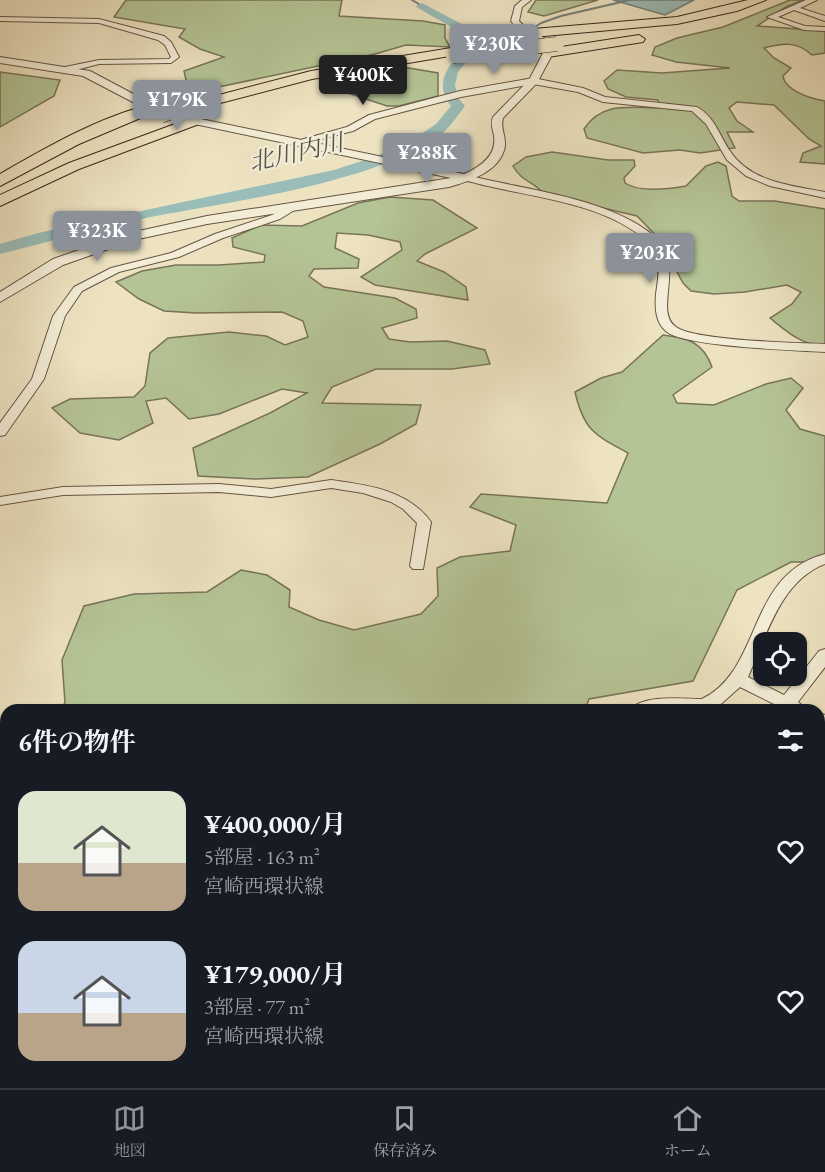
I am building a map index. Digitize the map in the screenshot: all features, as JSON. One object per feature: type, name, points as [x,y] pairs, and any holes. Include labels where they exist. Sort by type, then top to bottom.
[{"type":"main road","points":[[532,33],[700,17],[760,0]]},
{"type":"main road","points":[[553,46],[683,25],[724,15],[767,0]]},
{"type":"main road","points":[[0,182],[21,168],[93,132],[173,115],[316,78],[452,54],[653,37],[691,30],[779,0]]},
{"type":"main road","points":[[553,46],[705,24]]},
{"type":"main road","points":[[0,189],[65,155],[173,115]]},
{"type":"main road","points":[[0,199],[74,166],[173,115]]},
{"type":"main road","points":[[0,199],[82,153],[173,115]]},
{"type":"street","points":[[0,298],[58,262],[83,252],[188,223],[420,188],[478,174],[500,148],[502,139],[496,124],[498,117],[533,81],[553,46],[544,44],[515,21],[519,6],[527,0]]},
{"type":"street","points":[[825,3],[815,0],[771,17],[804,28],[825,28]]},
{"type":"street","points":[[794,8],[825,19]]},
{"type":"street","points":[[0,19],[99,21],[161,38],[168,44],[175,57],[171,61],[99,62],[68,69]]},
{"type":"street","points":[[0,60],[68,69],[98,77],[173,115],[467,178],[598,210],[649,237],[658,247],[666,273],[660,307],[661,315],[670,328],[712,339],[825,348]]},
{"type":"street","points":[[298,142],[350,129],[372,117],[436,100],[533,81],[580,90],[603,99],[694,109],[705,115],[724,149],[745,171],[777,186],[825,195]]},
{"type":"street","points":[[0,432],[38,379],[58,316],[78,290],[90,281],[115,270],[175,255],[219,236],[276,217],[292,207]]},
{"type":"street","points":[[0,501],[63,491],[86,490],[219,488],[271,493],[331,484],[365,489],[396,499],[408,506],[424,522],[418,566]]},
{"type":"street","points":[[689,704],[711,703],[738,679],[774,603],[789,580],[808,565],[825,559]]},
{"type":"street","points":[[793,704],[825,656]]},
{"type":"street","points":[[738,679],[783,704]]},
{"type":"green space","points":[[126,0],[342,0],[339,16],[423,21],[445,25],[445,38],[450,47],[406,45],[375,54],[195,92],[186,80],[184,71],[224,57],[200,49],[179,37],[185,29],[114,17]]},
{"type":"green space","points":[[536,0],[598,0],[544,16],[528,12]]},
{"type":"green space","points":[[790,0],[803,0],[786,7],[757,26],[825,31],[825,53],[812,55],[801,47],[790,44],[764,48],[774,58],[791,68],[783,76],[789,86],[807,96],[825,101],[825,164],[800,162],[803,153],[821,146],[809,139],[774,105],[737,102],[729,108],[737,121],[753,132],[727,132],[735,148],[700,153],[680,150],[643,153],[587,138],[584,129],[591,120],[608,110],[628,107],[660,108],[658,100],[626,97],[608,89],[604,81],[617,70],[662,73],[730,68],[676,62],[652,55],[655,47],[677,38],[723,27]]},
{"type":"green space","points":[[403,67],[438,73],[438,96],[399,106],[387,106],[336,89],[331,80]]},
{"type":"green space","points":[[0,72],[60,80],[54,96],[0,127]]},
{"type":"green space","points":[[552,152],[608,160],[634,160],[635,166],[624,178],[625,183],[646,189],[686,186],[706,166],[718,162],[726,166],[732,196],[739,201],[775,201],[825,209],[825,345],[802,340],[770,318],[792,304],[801,292],[787,285],[745,292],[714,294],[691,291],[683,283],[675,268],[670,250],[637,216],[544,194],[520,175],[513,166],[526,157]]},
{"type":"green space","points":[[390,197],[433,200],[477,228],[425,254],[417,261],[444,272],[466,287],[468,300],[375,285],[361,277],[402,250],[400,242],[368,235],[337,233],[335,248],[359,259],[358,268],[314,269],[309,276],[324,287],[395,298],[416,309],[417,318],[382,328],[389,339],[410,342],[447,341],[485,350],[490,364],[452,369],[376,369],[332,387],[322,403],[421,405],[416,424],[380,444],[308,477],[255,479],[198,476],[193,448],[270,413],[307,393],[282,389],[219,414],[189,419],[166,398],[146,401],[153,423],[119,440],[80,433],[52,408],[70,399],[134,397],[145,386],[150,353],[168,338],[229,332],[266,336],[285,345],[308,337],[303,321],[282,312],[164,311],[139,299],[116,282],[142,271],[176,265],[264,262],[265,255],[233,247],[232,238],[261,225],[302,226],[358,203]]},
{"type":"green space","points":[[663,335],[687,340],[704,352],[712,367],[673,395],[677,403],[714,405],[766,384],[791,378],[803,388],[786,410],[800,429],[825,436],[825,562],[791,562],[737,590],[693,681],[589,699],[587,704],[64,704],[62,660],[84,606],[134,594],[207,592],[241,570],[267,575],[290,590],[289,607],[319,620],[354,630],[421,614],[438,596],[437,568],[460,557],[510,551],[516,525],[470,507],[481,494],[607,503],[628,453],[599,436],[587,424],[575,392],[601,378],[622,372]]},
{"type":"water","points":[[613,0],[694,0],[665,15]]},
{"type":"waterway","points":[[412,0],[422,6]]},
{"type":"waterway","points":[[495,46],[505,36],[524,34],[541,23],[561,16],[630,0]]},
{"type":"waterway","name":"北川内川","points":[[0,249],[82,227],[339,173],[379,160],[414,145],[441,127],[458,106],[449,92],[449,78],[467,54],[468,36],[465,30],[422,6]]}]
